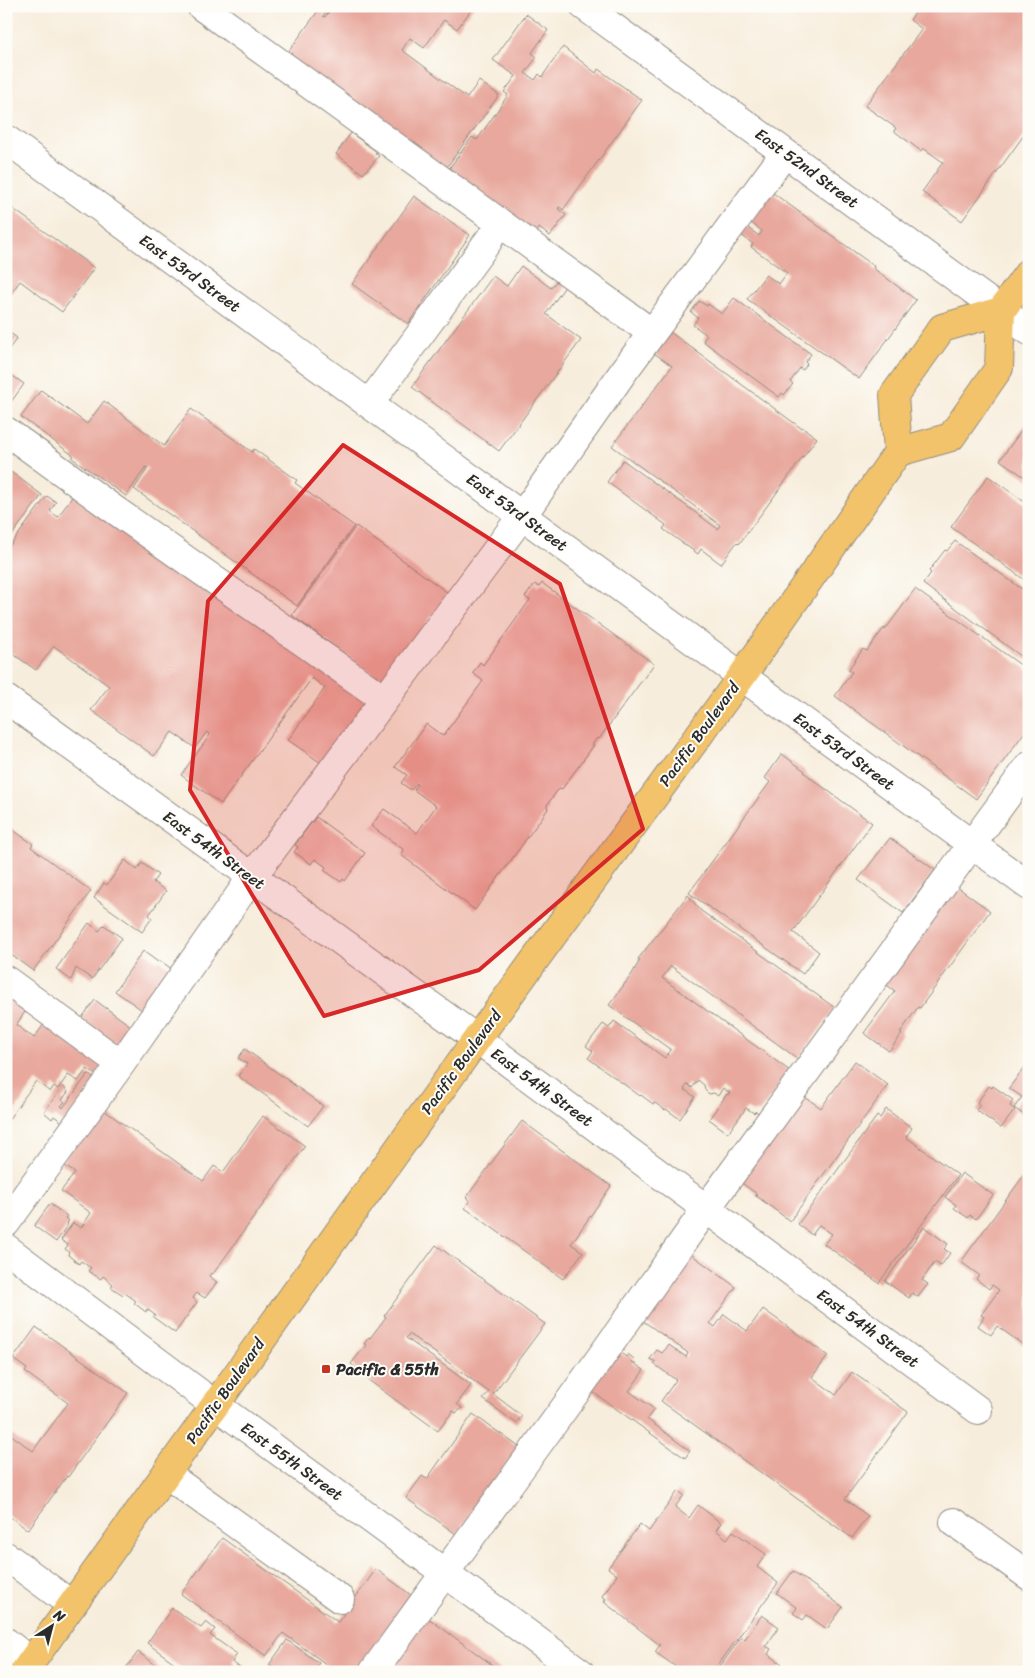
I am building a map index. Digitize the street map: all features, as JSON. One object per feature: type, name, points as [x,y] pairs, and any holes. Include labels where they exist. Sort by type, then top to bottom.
[{"type":"main road","points":[[1001,311],[942,328],[936,335],[894,395],[898,452],[951,437],[999,368],[1001,311],[1029,272]]},
{"type":"main road","name":"Pacific Boulevard","points":[[27,1667],[477,1039],[742,676],[898,452]]},
{"type":"street","points":[[201,6],[652,333]]},
{"type":"street","name":"East 52nd Street","points":[[584,6],[1029,331]]},
{"type":"street","name":"East 53rd Street","points":[[6,139],[1029,886]]},
{"type":"street","points":[[6,1224],[252,877],[522,516],[652,333],[786,152]]},
{"type":"street","points":[[369,404],[489,240]]},
{"type":"street","points":[[6,432],[384,699]]},
{"type":"street","name":"East 54th Street","points":[[6,699],[477,1039],[978,1410]]},
{"type":"street","points":[[373,1672],[706,1209],[1029,766]]},
{"type":"street","points":[[6,980],[121,1064]]},
{"type":"street","name":"East 55th Street","points":[[6,1248],[214,1404],[580,1672]]},
{"type":"street","points":[[166,1474],[340,1599]]},
{"type":"street","points":[[954,1522],[1029,1576]]},
{"type":"street","points":[[6,1556],[72,1605]]},
{"type":"street","points":[[6,1642],[27,1667]]},
{"type":"highlighted area","points":[[343,445],[560,584],[643,829],[479,970],[324,1016],[190,790],[208,601]]},
{"type":"building","points":[[312,6],[330,6],[323,16],[325,17],[333,6],[474,6],[457,29],[444,20],[424,48],[410,38],[402,50],[467,98],[479,81],[499,95],[444,171],[286,55],[318,11]]},
{"type":"building","points":[[920,6],[1029,6],[1029,128],[962,221],[922,192],[943,162],[923,148],[921,151],[894,131],[896,128],[865,106],[922,29],[910,20]]},
{"type":"building","points":[[526,14],[548,30],[532,53],[537,57],[525,73],[535,80],[539,74],[542,77],[563,47],[596,73],[598,69],[642,100],[563,210],[559,207],[558,209],[566,215],[550,236],[539,228],[535,233],[448,170],[472,137],[477,140],[508,95],[504,92],[516,76],[493,60]]},
{"type":"building","points":[[351,133],[377,152],[375,153],[379,156],[363,174],[336,154]]},
{"type":"building","points":[[766,188],[874,266],[873,268],[916,300],[859,379],[747,299],[766,275],[779,284],[787,273],[751,247],[753,244],[740,234],[746,226],[759,236],[762,231],[745,218]]},
{"type":"building","points":[[414,196],[470,235],[408,324],[352,284]]},
{"type":"building","points":[[6,201],[9,203],[8,205],[94,268],[62,312],[20,281],[6,300]]},
{"type":"building","points":[[521,266],[551,288],[558,279],[566,285],[546,314],[581,340],[499,451],[412,387],[493,276],[507,286]]},
{"type":"building","points":[[734,298],[811,354],[805,362],[807,364],[803,370],[800,368],[790,382],[793,384],[784,395],[782,393],[779,397],[703,341],[707,335],[693,325],[698,318],[691,312],[699,301],[707,306],[708,304],[722,314]]},
{"type":"building","points":[[666,329],[817,438],[739,544],[737,542],[721,564],[701,549],[698,554],[663,529],[666,525],[607,482],[623,460],[718,529],[720,525],[612,446],[672,366],[650,350]]},
{"type":"building","points":[[6,330],[17,338],[6,353]]},
{"type":"building","points":[[6,371],[24,384],[8,406],[6,404]]},
{"type":"building","points":[[41,390],[87,424],[104,401],[164,446],[191,409],[252,452],[254,449],[297,480],[295,483],[354,526],[297,606],[134,489],[148,468],[146,467],[126,496],[72,458],[74,456],[21,417]]},
{"type":"building","points":[[1029,420],[1029,480],[1000,460]]},
{"type":"building","points":[[11,472],[42,495],[12,535],[6,531],[6,478]]},
{"type":"building","points":[[988,476],[1029,505],[1029,583],[951,527]]},
{"type":"building","points":[[79,487],[371,700],[324,765],[288,740],[325,688],[312,678],[221,804],[181,775],[210,735],[207,732],[195,748],[172,732],[154,756],[91,710],[109,686],[54,646],[36,670],[6,649],[6,551],[47,496],[56,502],[50,511],[58,517]]},
{"type":"building","points":[[356,526],[448,593],[383,682],[292,615]]},
{"type":"building","points":[[955,541],[1029,594],[1029,662],[923,584],[931,573],[929,571],[945,550],[947,551]]},
{"type":"building","points":[[542,583],[654,664],[599,739],[597,738],[562,789],[557,791],[547,805],[548,809],[475,910],[401,855],[404,850],[371,826],[384,809],[417,833],[436,806],[414,790],[417,783],[411,790],[401,783],[407,775],[395,767],[426,724],[443,736],[483,681],[473,673],[480,662],[483,665],[530,600],[525,597],[535,584],[539,587]]},
{"type":"building","points":[[915,589],[1029,671],[1029,726],[976,799],[835,696],[852,672],[848,670],[863,649],[867,651]]},
{"type":"building","points":[[782,754],[805,771],[812,779],[872,823],[793,932],[819,952],[803,974],[689,893],[770,782],[765,778]]},
{"type":"building","points":[[316,817],[365,853],[345,881],[343,879],[341,882],[324,870],[326,867],[315,859],[311,864],[294,852],[298,847],[295,845]]},
{"type":"building","points":[[6,825],[33,844],[31,847],[91,891],[33,971],[6,951]]},
{"type":"building","points":[[890,838],[935,870],[903,913],[858,880]]},
{"type":"building","points":[[125,860],[137,870],[142,863],[158,875],[153,882],[166,891],[149,915],[152,918],[142,932],[94,898],[104,883],[107,885]]},
{"type":"building","points":[[952,883],[990,911],[920,1008],[918,1007],[889,1051],[864,1033],[895,991],[881,981]]},
{"type":"building","points":[[688,895],[700,910],[835,1008],[798,1059],[671,966],[662,978],[790,1071],[758,1113],[756,1111],[754,1113],[746,1108],[728,1133],[709,1119],[727,1094],[730,1093],[723,1088],[718,1096],[714,1093],[709,1094],[705,1090],[704,1085],[698,1080],[692,1088],[688,1084],[684,1089],[695,1097],[680,1119],[666,1109],[640,1096],[588,1058],[593,1051],[586,1046],[603,1024],[609,1028],[614,1021],[665,1058],[671,1050],[609,1005],[632,974],[640,960],[638,959]]},
{"type":"building","points":[[89,923],[99,931],[104,925],[122,938],[92,979],[76,968],[71,980],[56,969]]},
{"type":"building","points":[[143,951],[172,969],[142,1010],[115,991]]},
{"type":"building","points":[[6,990],[29,1006],[16,1025],[34,1038],[47,1020],[104,1064],[96,1075],[87,1069],[78,1081],[68,1075],[58,1089],[54,1086],[50,1092],[36,1081],[6,1123]]},
{"type":"building","points":[[95,1000],[132,1027],[118,1046],[81,1019]]},
{"type":"building","points":[[245,1049],[323,1106],[308,1126],[238,1076],[247,1064],[238,1058]]},
{"type":"building","points":[[855,1061],[888,1085],[790,1221],[739,1181],[802,1095],[821,1108]]},
{"type":"building","points":[[1027,1064],[1029,1065],[1029,1115],[1027,1117],[1014,1108],[1022,1097],[1009,1088]]},
{"type":"building","points":[[88,1074],[96,1080],[65,1124],[54,1116],[52,1119],[44,1112],[63,1086],[68,1092],[62,1100],[65,1102],[61,1106],[63,1108]]},
{"type":"building","points":[[989,1086],[992,1088],[993,1086],[1013,1100],[1010,1106],[1015,1110],[1001,1128],[976,1110],[980,1105],[977,1103]]},
{"type":"building","points":[[101,1108],[203,1181],[214,1166],[223,1172],[263,1116],[305,1146],[213,1274],[211,1273],[209,1276],[217,1282],[205,1298],[197,1293],[193,1298],[197,1302],[175,1333],[153,1317],[155,1315],[147,1309],[146,1312],[134,1303],[136,1301],[125,1293],[123,1295],[111,1287],[113,1284],[103,1276],[101,1279],[88,1271],[91,1268],[81,1261],[79,1264],[68,1255],[69,1252],[65,1249],[68,1245],[61,1240],[73,1223],[81,1228],[91,1213],[61,1191],[75,1173],[61,1163]]},
{"type":"building","points":[[886,1109],[912,1128],[906,1137],[958,1175],[879,1283],[824,1244],[832,1234],[819,1225],[812,1235],[798,1224],[877,1116],[880,1118]]},
{"type":"building","points":[[522,1121],[611,1186],[571,1244],[583,1252],[563,1279],[465,1208],[470,1200],[466,1198]]},
{"type":"building","points":[[962,1173],[993,1195],[976,1219],[970,1215],[968,1218],[954,1208],[956,1205],[945,1197]]},
{"type":"building","points":[[1024,1175],[1029,1178],[1029,1349],[997,1326],[991,1335],[978,1326],[984,1317],[981,1315],[999,1290],[992,1285],[989,1289],[976,1279],[979,1275],[961,1262]]},
{"type":"building","points":[[50,1204],[67,1216],[65,1218],[69,1221],[56,1242],[34,1226]]},
{"type":"building","points":[[924,1227],[948,1244],[944,1249],[950,1253],[941,1266],[935,1262],[922,1280],[928,1284],[918,1297],[912,1293],[909,1298],[885,1281]]},
{"type":"building","points":[[436,1245],[545,1324],[493,1394],[522,1416],[516,1423],[483,1399],[489,1392],[409,1334],[406,1338],[471,1385],[457,1404],[462,1408],[456,1413],[453,1411],[438,1431],[356,1371],[357,1369],[351,1364]]},
{"type":"building","points":[[688,1252],[736,1287],[710,1323],[715,1327],[724,1314],[747,1331],[763,1309],[828,1356],[812,1377],[836,1395],[852,1372],[908,1412],[845,1499],[868,1516],[852,1538],[661,1401],[676,1380],[650,1359],[657,1350],[662,1353],[669,1345],[686,1357],[688,1353],[639,1318]]},
{"type":"building","points":[[36,1327],[128,1393],[28,1530],[6,1514],[6,1431],[33,1451],[68,1403],[25,1372],[27,1369],[13,1359]]},
{"type":"building","points":[[615,1349],[626,1357],[628,1354],[634,1359],[632,1362],[644,1370],[629,1391],[654,1409],[647,1419],[690,1451],[685,1458],[587,1388]]},
{"type":"building","points":[[473,1414],[519,1447],[456,1534],[406,1498],[422,1476],[427,1479]]},
{"type":"building","points":[[678,1491],[684,1495],[675,1507],[689,1518],[698,1505],[721,1523],[716,1530],[727,1539],[733,1531],[766,1554],[757,1567],[778,1583],[713,1672],[683,1672],[655,1652],[660,1645],[604,1602],[606,1599],[602,1596],[617,1575],[608,1568],[640,1524],[649,1531]]},
{"type":"building","points":[[222,1538],[338,1622],[376,1569],[411,1595],[356,1672],[337,1672],[283,1633],[266,1656],[181,1594]]},
{"type":"building","points":[[793,1571],[843,1607],[827,1629],[807,1615],[803,1620],[793,1613],[797,1608],[777,1593]]},
{"type":"building","points":[[172,1608],[201,1628],[206,1622],[215,1629],[210,1635],[237,1654],[232,1662],[246,1672],[187,1672],[147,1643]]},
{"type":"building","points":[[424,1615],[502,1672],[382,1672]]},
{"type":"building","points":[[762,1615],[779,1627],[766,1646],[771,1649],[768,1654],[782,1664],[776,1672],[716,1672],[741,1637],[745,1639]]},
{"type":"building","points":[[287,1640],[319,1663],[313,1672],[303,1672],[300,1670],[298,1672],[279,1672],[269,1665]]},
{"type":"building","points":[[138,1652],[156,1665],[167,1672],[123,1672]]},
{"type":"place","name":"Pacific & 55th","points":[[326,1369]]}]
